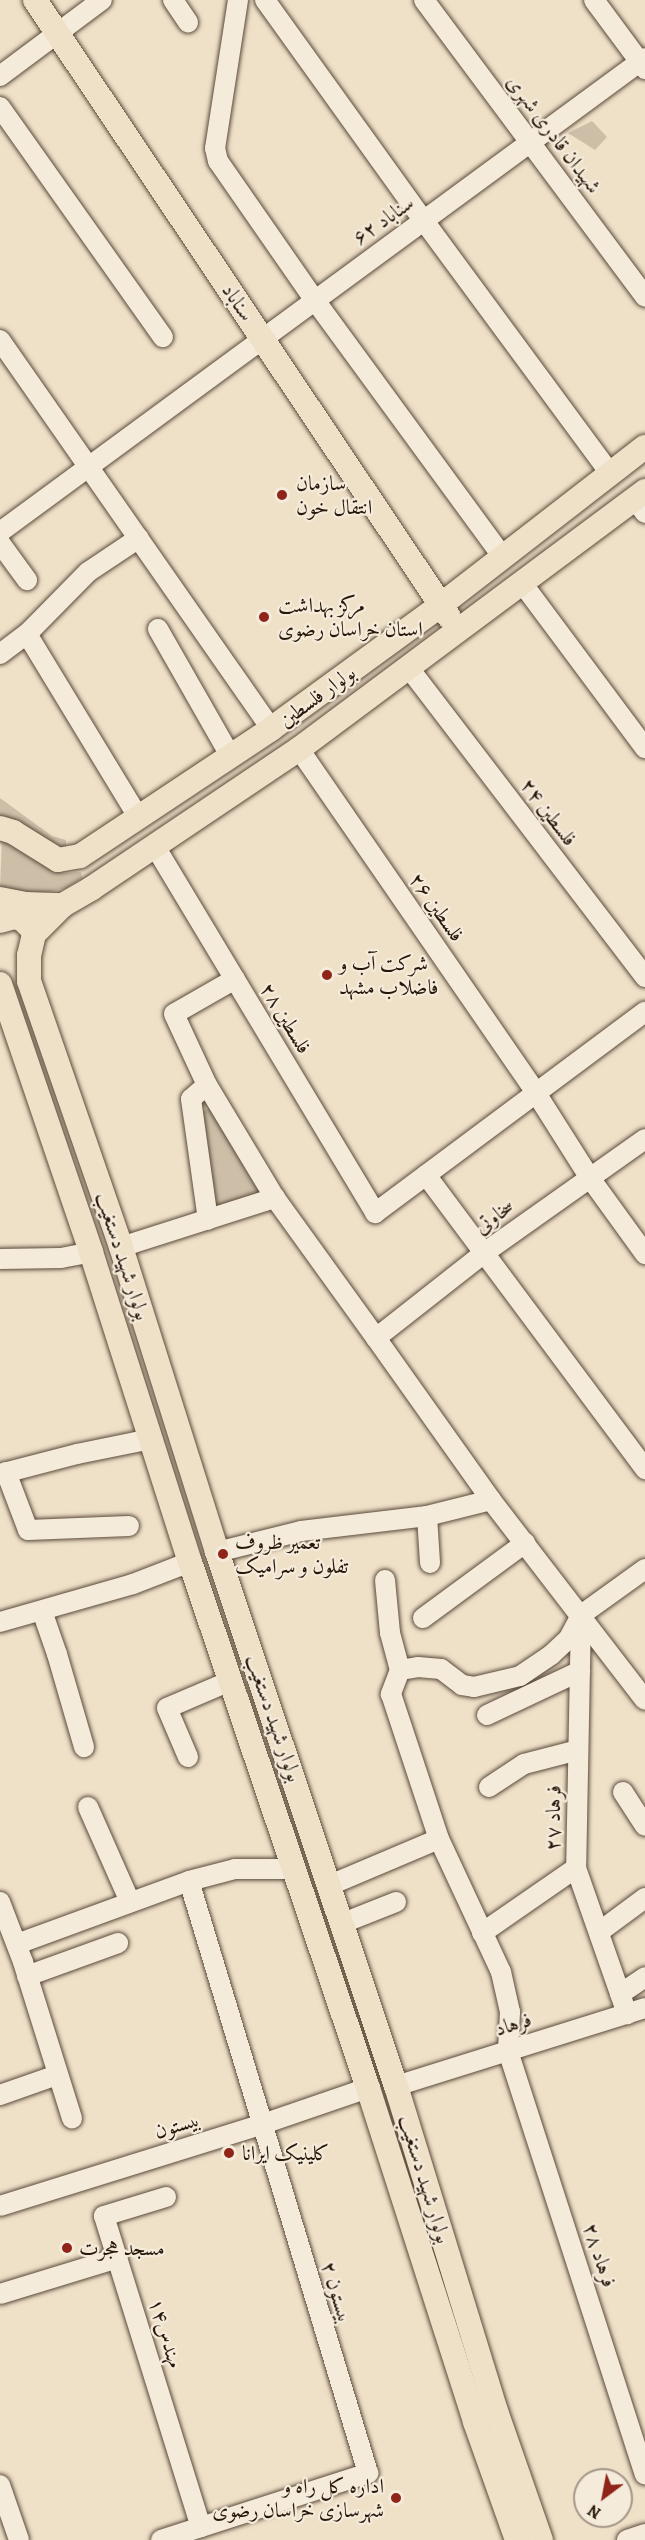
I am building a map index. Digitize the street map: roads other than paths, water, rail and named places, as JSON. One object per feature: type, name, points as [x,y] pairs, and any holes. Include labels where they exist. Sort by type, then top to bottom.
[{"type":"main road","name":"سناباد","points":[[34,0],[459,631]]},
{"type":"main road","name":"بولوار فلسطین","points":[[0,828],[13,832],[58,860],[80,856],[271,729],[441,604],[645,447]]},
{"type":"main road","name":"بولوار فلسطین","points":[[63,905],[156,848],[299,749],[522,583],[642,501]]},
{"type":"main road","points":[[0,899],[25,904],[63,905]]},
{"type":"main road","points":[[0,921],[14,916],[22,919],[34,934],[63,905]]},
{"type":"main road","name":"بولوار شهید دستغیب","points":[[34,934],[29,955],[29,981],[121,1247],[218,1552],[396,2086],[496,2412],[541,2540]]},
{"type":"main road","name":"بولوار شهید دستغیب","points":[[0,962],[7,985],[3,993],[91,1252],[190,1562],[368,2088],[475,2422],[517,2540]]},
{"type":"street","points":[[0,76],[102,0]]},
{"type":"street","points":[[173,0],[188,22]]},
{"type":"street","points":[[238,0],[215,148],[218,161],[314,299],[503,557]]},
{"type":"street","points":[[265,0],[610,473]]},
{"type":"street","points":[[277,0],[306,41],[311,65]]},
{"type":"street","name":"شهیدان قادری شهری","points":[[424,0],[645,297]]},
{"type":"street","points":[[594,0],[643,63]]},
{"type":"street","name":"سناباد ۶۲","points":[[0,532],[314,299],[643,63]]},
{"type":"street","points":[[0,107],[163,337]]},
{"type":"street","points":[[0,340],[271,729]]},
{"type":"street","points":[[0,654],[27,634],[88,572],[139,538]]},
{"type":"street","points":[[0,543],[27,580]]},
{"type":"street","points":[[522,583],[645,748]]},
{"type":"street","points":[[158,629],[231,757]]},
{"type":"street","points":[[27,634],[139,818]]},
{"type":"street","name":"فلسطین ۲۴","points":[[415,676],[645,977]]},
{"type":"street","name":"فلسطین ۲۶","points":[[299,749],[536,1093],[590,1178],[645,1254]]},
{"type":"street","name":"فلسطین ۲۸","points":[[156,848],[375,1213],[426,1175]]},
{"type":"street","points":[[235,979],[174,1014],[207,1085],[276,1197],[491,1500],[645,1700]]},
{"type":"street","points":[[645,1012],[426,1175],[645,1469]]},
{"type":"street","points":[[207,1085],[191,1099],[208,1220]]},
{"type":"street","name":"سخاوتی","points":[[376,1338],[484,1253],[645,1139]]},
{"type":"street","points":[[121,1247],[276,1197]]},
{"type":"street","points":[[0,1259],[61,1258],[91,1252]]},
{"type":"street","points":[[129,1526],[28,1530],[3,1473],[77,1454],[151,1439]]},
{"type":"street","points":[[218,1552],[301,1531],[427,1516],[491,1500]]},
{"type":"street","points":[[427,1516],[430,1563]]},
{"type":"street","points":[[423,1618],[525,1543]]},
{"type":"street","points":[[0,1622],[133,1584],[190,1562]]},
{"type":"street","points":[[400,1670],[418,1666],[441,1669],[462,1685],[474,1687],[520,1676],[551,1655],[569,1638],[581,1615],[645,1569]]},
{"type":"street","points":[[385,1580],[390,1633],[400,1670],[392,1694],[439,1839],[501,1972],[510,2012],[508,2051]]},
{"type":"street","points":[[42,1611],[84,1747]]},
{"type":"street","name":"فرهاد ۲۷","points":[[581,1615],[576,1868],[620,1994],[636,2011]]},
{"type":"street","points":[[487,1715],[580,1671]]},
{"type":"street","points":[[188,1757],[167,1708],[230,1681]]},
{"type":"street","points":[[489,1786],[524,1764],[578,1750]]},
{"type":"street","points":[[623,1792],[645,1826]]},
{"type":"street","points":[[88,1807],[130,1902]]},
{"type":"street","points":[[330,1884],[439,1839]]},
{"type":"street","points":[[482,1933],[576,1868]]},
{"type":"street","points":[[17,1944],[189,1881],[235,1869],[293,1869]]},
{"type":"street","name":"بیستون ۲","points":[[189,1881],[368,2473],[201,2527]]},
{"type":"street","points":[[599,1932],[645,1898]]},
{"type":"street","points":[[0,1902],[17,1944],[72,2118]]},
{"type":"street","points":[[342,1923],[396,1902]]},
{"type":"street","points":[[27,1976],[118,1943]]},
{"type":"street","points":[[620,1994],[645,1977]]},
{"type":"street","name":"فرهاد","points":[[396,2086],[636,2011]]},
{"type":"street","name":"فرهاد ۲۸","points":[[508,2051],[645,2474]]},
{"type":"street","points":[[0,2095],[57,2075]]},
{"type":"street","name":"بیستون","points":[[0,2206],[261,2125],[368,2088]]},
{"type":"street","name":"مهندس۱۴","points":[[166,2197],[104,2216],[201,2527]]},
{"type":"street","points":[[0,2294],[118,2258]]},
{"type":"street","points":[[0,2485],[19,2540]]},
{"type":"street","points":[[161,2540],[201,2527]]},
{"type":"street","points":[[627,2540],[645,2534]]},
{"type":"place","name":"سازمان انتقال خون","points":[[282,495]]},
{"type":"place","name":"مرکز بهداشت استان خراسان رضوی","points":[[264,617]]},
{"type":"place","name":"شرکت آب و فاضلاب مشهد","points":[[327,975]]},
{"type":"place","name":"تعمیر ظروف تفلون و سرامیک","points":[[223,1554]]},
{"type":"place","name":"کلینیک ایرانا","points":[[229,2153]]},
{"type":"place","name":"مسجد هجرت","points":[[67,2248]]},
{"type":"place","name":"اداره کل راه و شهرسازی خراسان رضوی","points":[[396,2498]]}]
